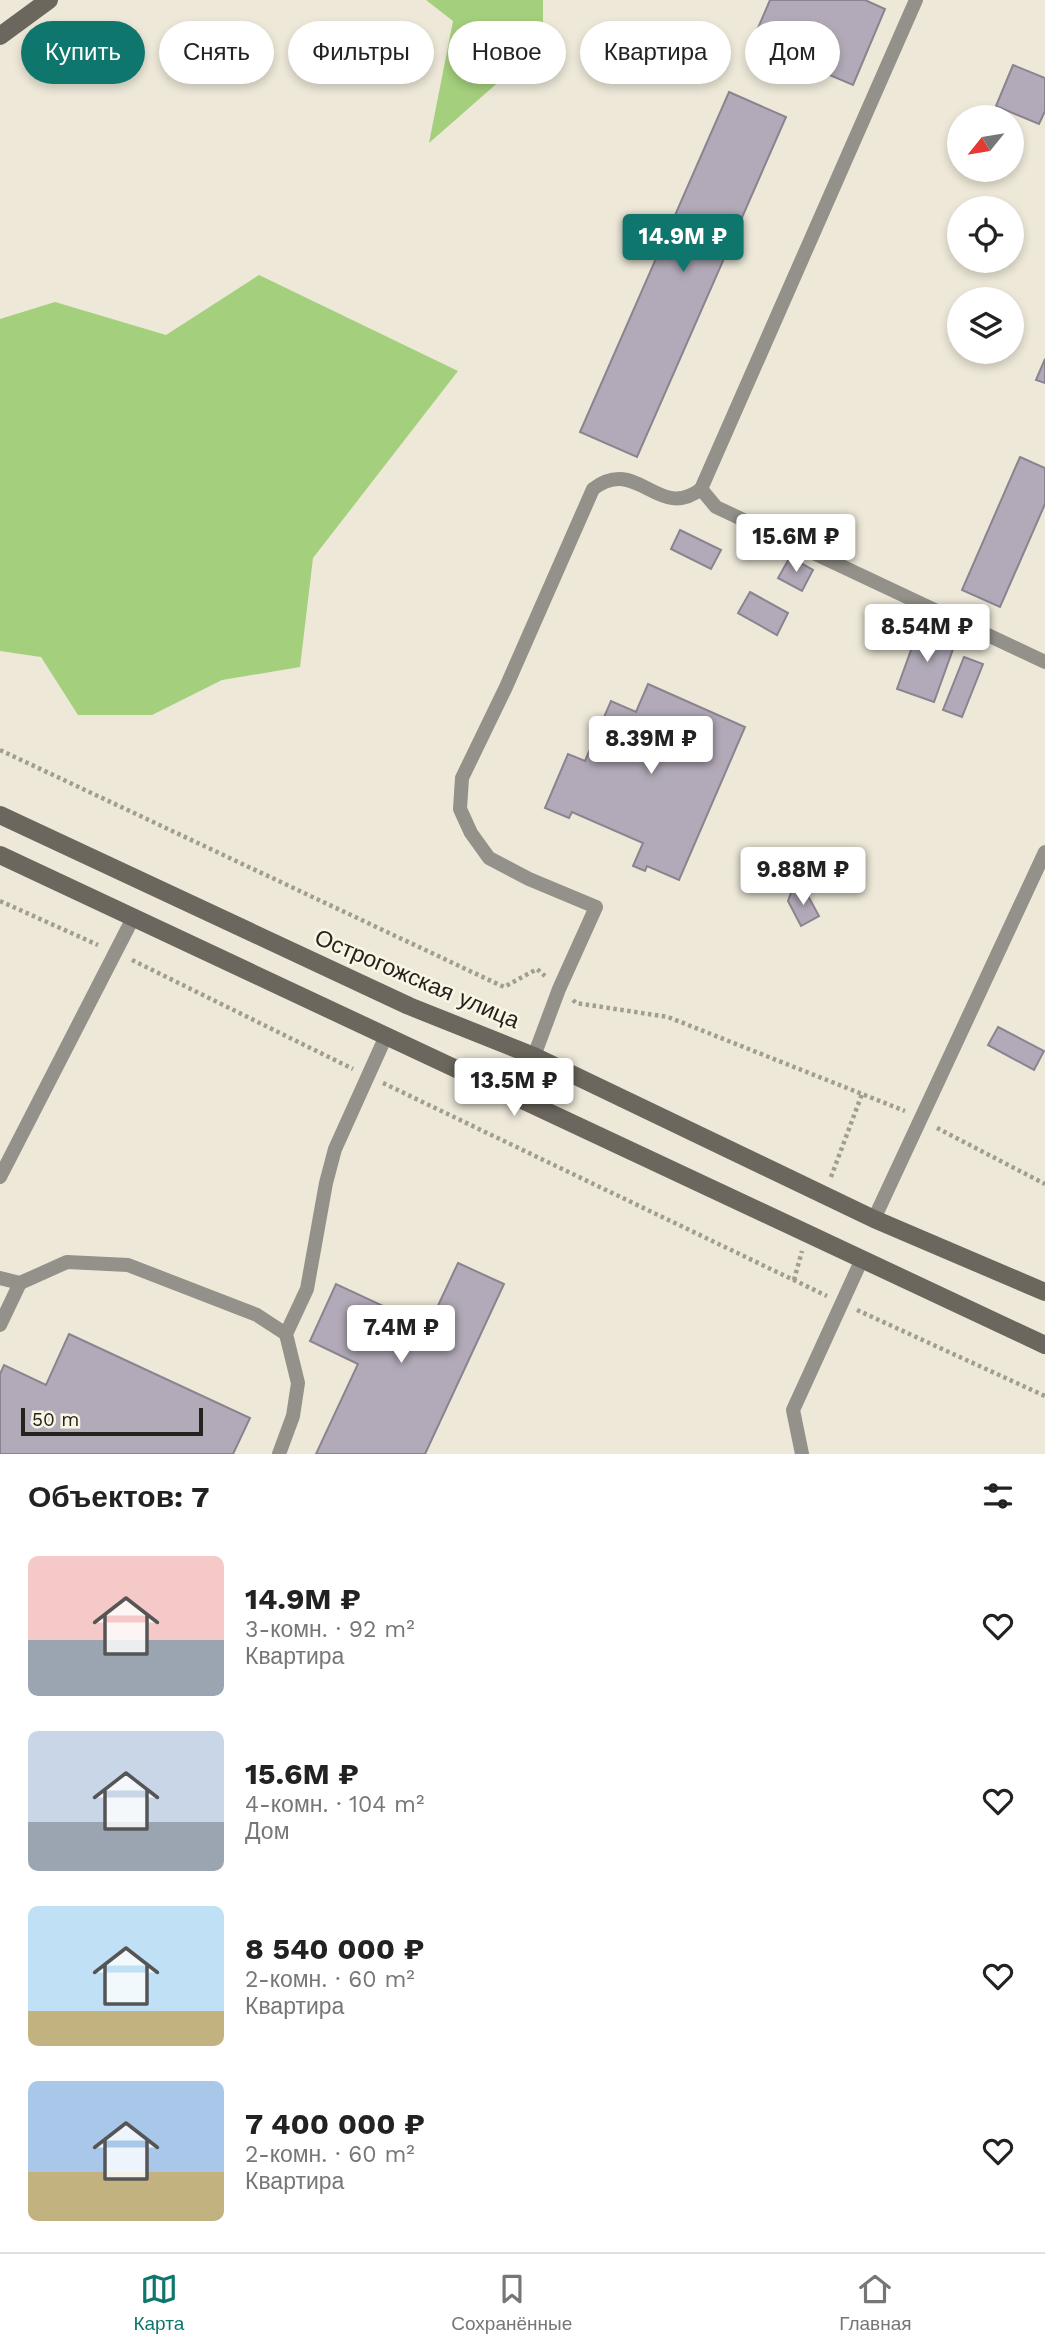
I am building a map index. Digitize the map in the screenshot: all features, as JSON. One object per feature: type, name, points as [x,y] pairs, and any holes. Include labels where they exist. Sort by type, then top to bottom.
[{"type":"street","points":[[0,36],[50,0]]},
{"type":"street","name":"Острогожская улица","points":[[0,815],[409,1006],[534,1056],[874,1219],[1045,1292]]},
{"type":"street","points":[[0,855],[1045,1345]]},
{"type":"lane","points":[[534,1056],[559,989],[596,907],[529,879],[489,858],[471,833],[460,809],[462,778],[506,687],[593,489],[605,480],[623,478],[676,500],[690,498],[701,489],[916,0]]},
{"type":"lane","points":[[701,489],[716,507],[1045,662]]},
{"type":"lane","points":[[874,1219],[1044,859]]},
{"type":"lane","points":[[0,1177],[133,918]]},
{"type":"lane","points":[[279,1454],[293,1416],[298,1383],[286,1334],[307,1289],[326,1183],[335,1149],[386,1036]]},
{"type":"lane","points":[[802,1454],[793,1410],[862,1259]]},
{"type":"lane","points":[[0,1278],[20,1283],[67,1262],[128,1265],[257,1315],[286,1334]]},
{"type":"lane","points":[[0,1325],[20,1283]]},
{"type":"path","points":[[0,750],[504,986],[537,969],[576,1003],[668,1017],[901,1109],[1045,1184]]},
{"type":"path","points":[[0,901],[115,952],[842,1303],[1045,1396]]},
{"type":"green space","points":[[426,0],[543,0],[543,21],[453,21]]},
{"type":"green space","points":[[448,46],[448,84],[496,84],[429,143]]},
{"type":"green space","points":[[259,275],[458,371],[313,558],[300,667],[222,680],[152,715],[78,715],[41,657],[0,651],[0,319],[55,302],[166,335]]},
{"type":"building","points":[[770,0],[865,0],[885,9],[853,85],[840,79],[840,21],[761,21]]},
{"type":"building","points":[[1013,65],[1045,78],[1045,111],[1039,124],[1024,118],[1024,105],[996,105]]},
{"type":"building","points":[[729,92],[786,117],[637,457],[580,432]]},
{"type":"building","points":[[1045,359],[1045,383],[1036,380]]},
{"type":"building","points":[[1020,457],[1045,468],[1045,504],[1000,607],[962,590]]},
{"type":"building","points":[[680,530],[721,550],[711,569],[671,549]]},
{"type":"building","points":[[790,557],[813,570],[802,591],[778,578]]},
{"type":"building","points":[[750,592],[788,613],[777,635],[738,613]]},
{"type":"building","points":[[920,625],[957,638],[934,702],[897,689]]},
{"type":"building","points":[[964,657],[983,664],[962,717],[943,710]]},
{"type":"building","points":[[648,684],[745,727],[679,880],[647,866],[645,871],[633,866],[643,843],[572,812],[569,818],[545,808],[568,754],[585,761],[611,701],[636,712]]},
{"type":"building","points":[[796,890],[807,894],[819,916],[801,926],[788,901],[791,893]]},
{"type":"building","points":[[998,1027],[1044,1051],[1034,1070],[988,1045]]},
{"type":"building","points":[[458,1263],[504,1284],[425,1454],[316,1454],[358,1364],[310,1341],[336,1284],[428,1327]]},
{"type":"building","points":[[69,1334],[250,1418],[233,1454],[0,1454],[0,1374],[4,1365],[46,1385]]}]
